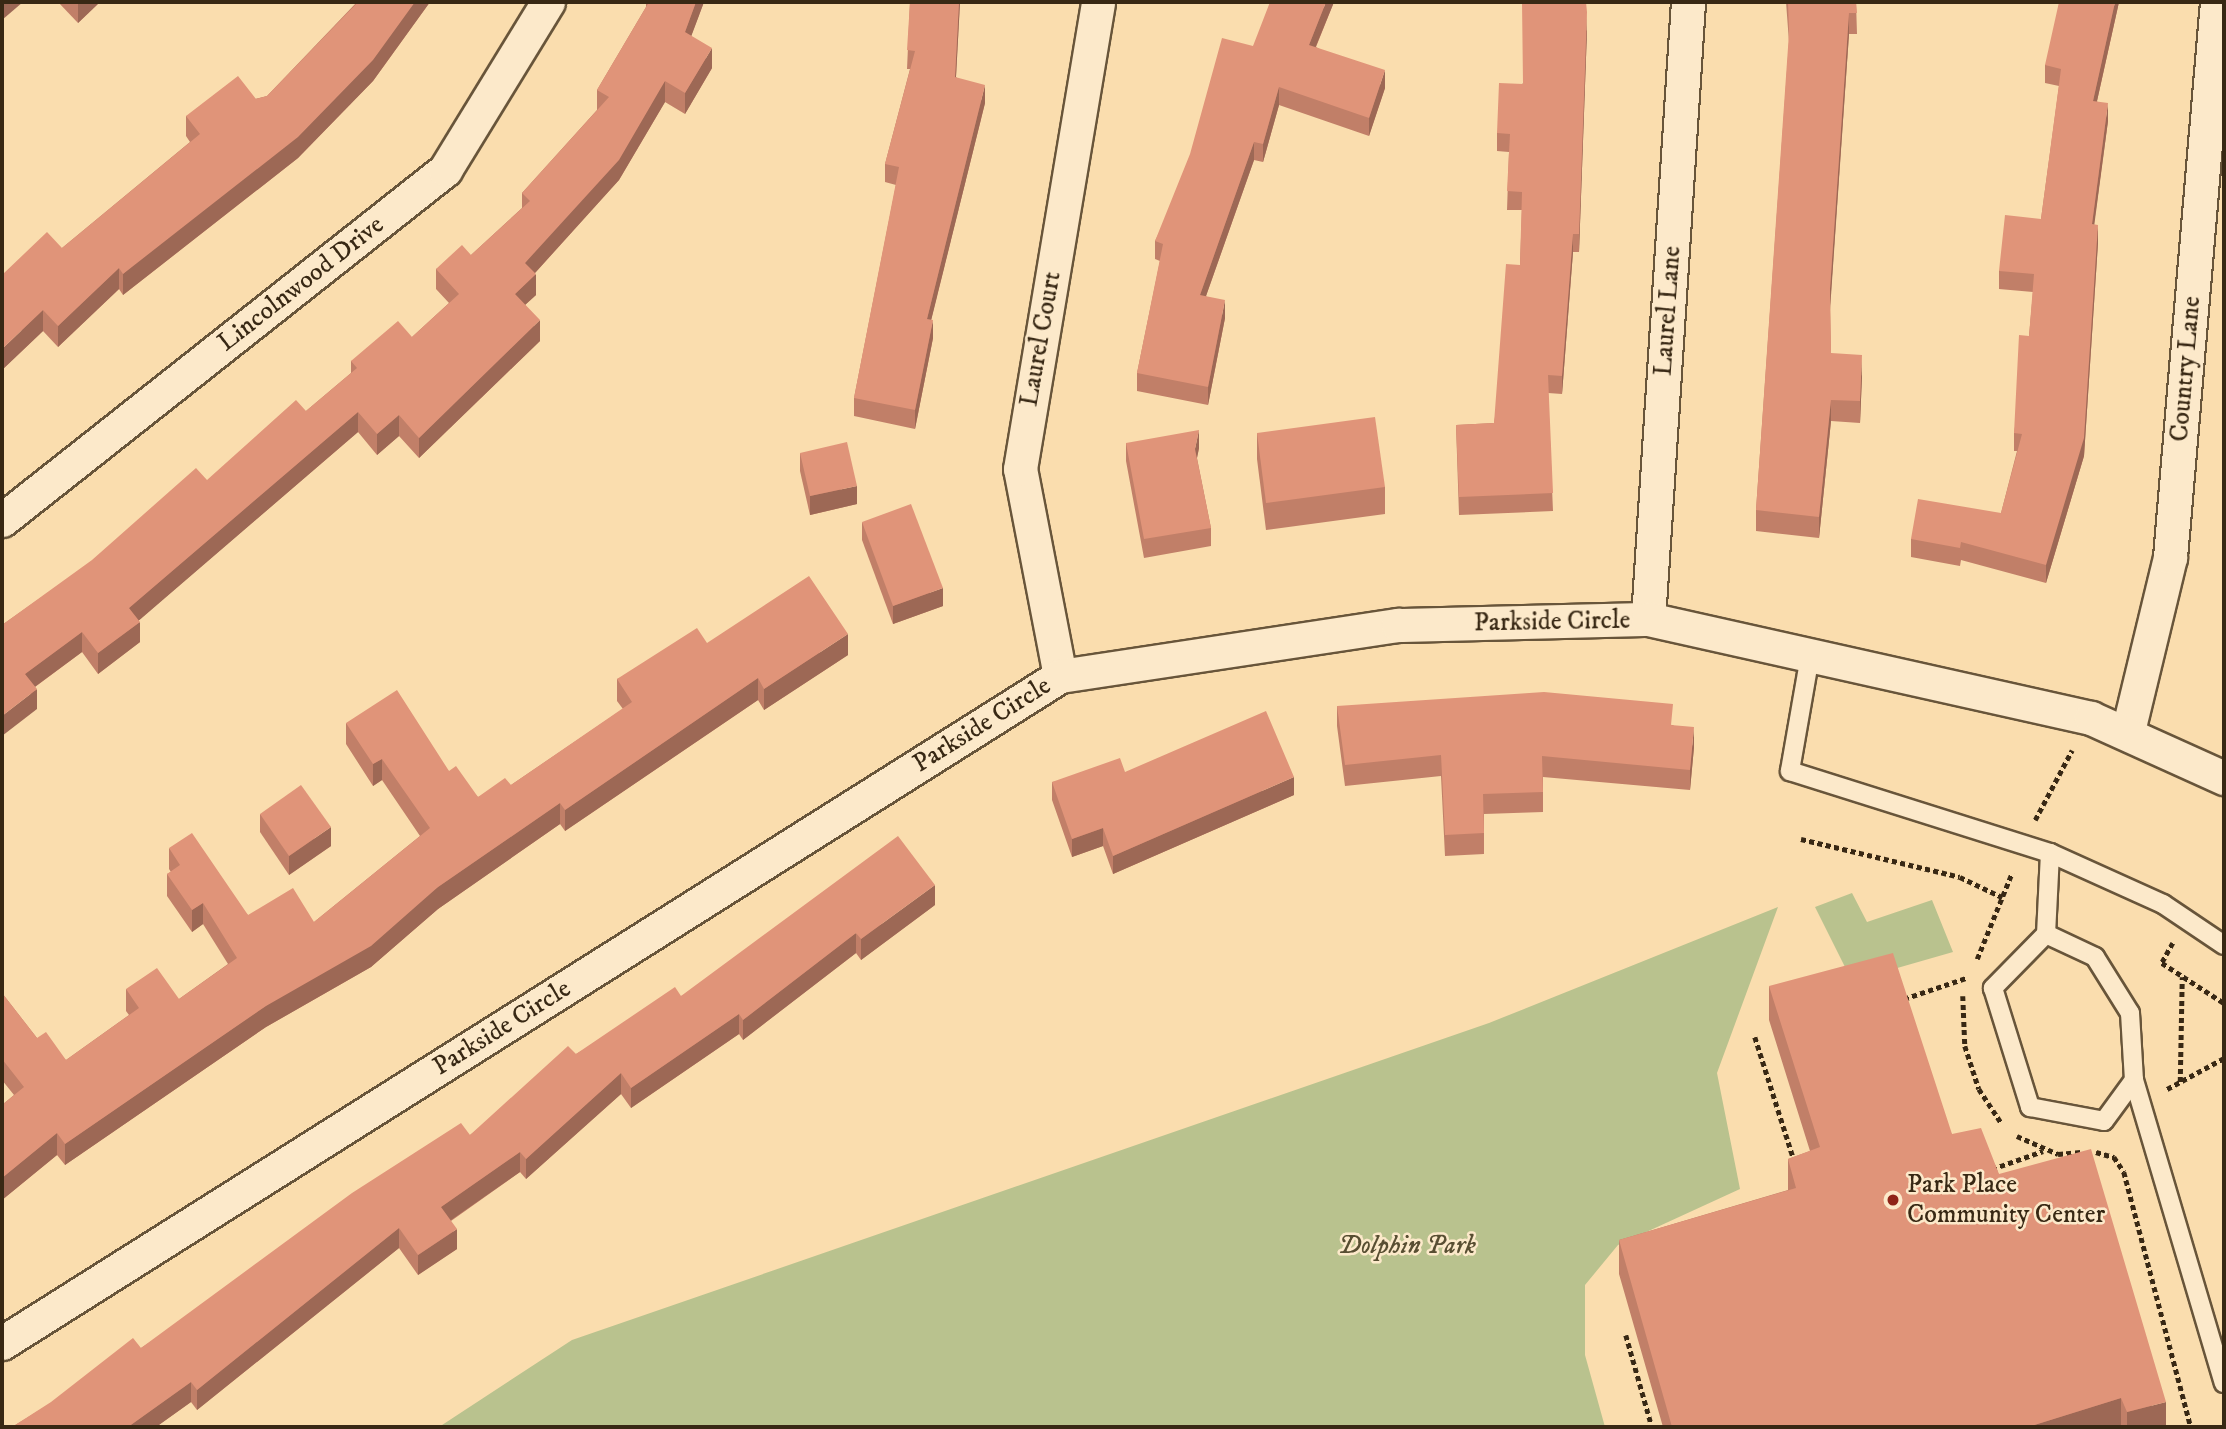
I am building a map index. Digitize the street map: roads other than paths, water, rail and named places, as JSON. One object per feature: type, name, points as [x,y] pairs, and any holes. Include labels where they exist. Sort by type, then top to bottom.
[{"type":"street","name":"Lincolnwood Drive","points":[[2,520],[445,170],[548,2]]},
{"type":"street","name":"Laurel Court","points":[[1060,676],[1020,469],[1098,2]]},
{"type":"street","name":"Laurel Lane","points":[[1648,619],[1688,2]]},
{"type":"street","name":"Country Lane","points":[[2128,731],[2170,557],[2217,2]]},
{"type":"street","name":"Parkside Circle","points":[[2,1343],[1060,676],[1398,625],[1648,619],[2091,718],[2128,731],[2224,778]]},
{"type":"lane","points":[[1810,656],[1790,771],[2050,853],[2163,904],[2224,945]]},
{"type":"lane","points":[[2050,853],[2046,934],[1993,988],[2030,1107],[2104,1121],[2134,1080]]},
{"type":"lane","points":[[2046,934],[2095,957],[2130,1013],[2134,1080],[2224,1383]]},
{"type":"place","name":"Park Place Community Center","points":[[1893,1200]]},
{"type":"park label","name":"Dolphin Park","points":[[1407,1246]]}]
